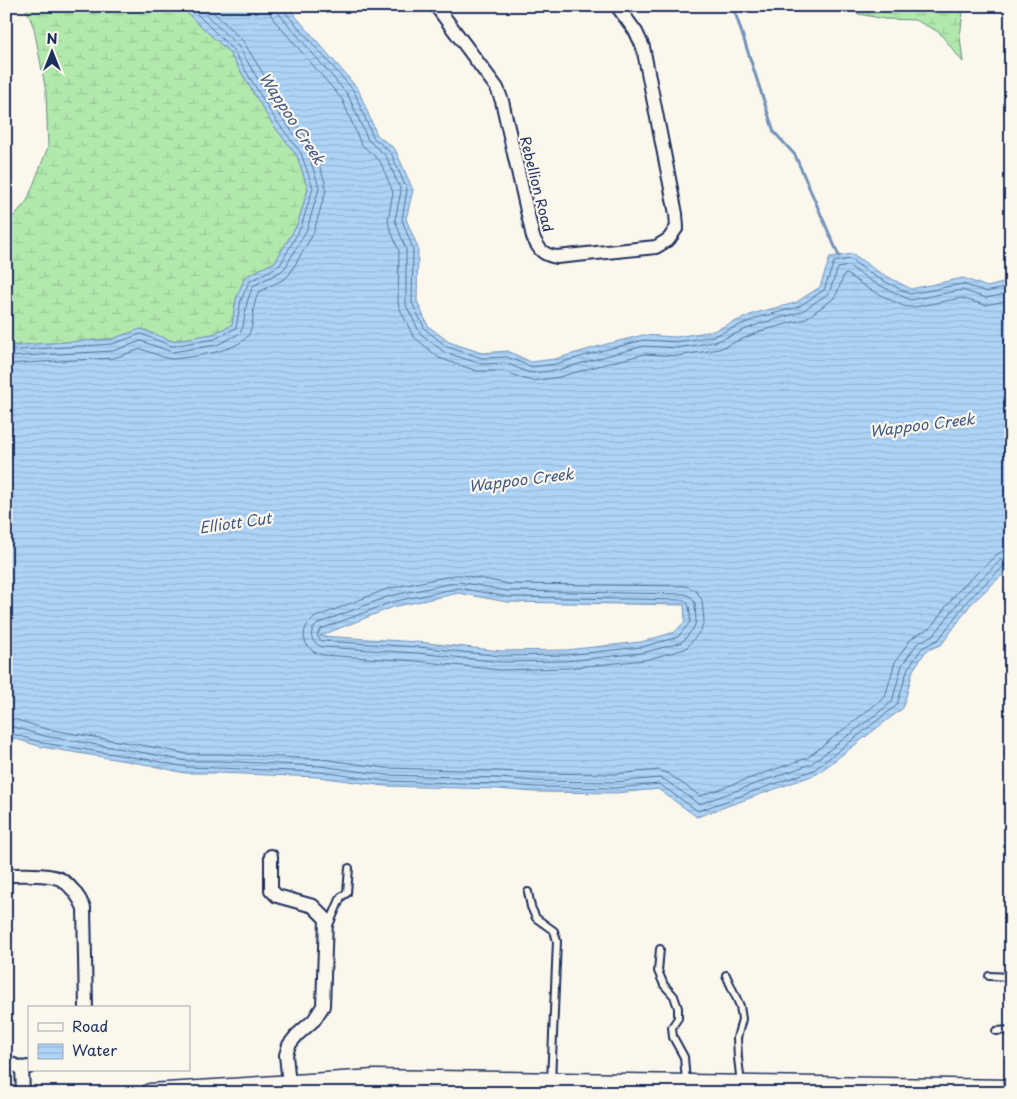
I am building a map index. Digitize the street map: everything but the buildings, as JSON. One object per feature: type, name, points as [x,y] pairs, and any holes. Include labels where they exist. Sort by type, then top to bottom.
[{"type":"main road","points":[[150,1093],[158,1091],[373,1086],[460,1087],[551,1082],[743,1088],[1011,1090]]},
{"type":"street","name":"Rebellion Road","points":[[436,6],[497,88],[502,101],[533,237],[538,249],[549,256],[557,257],[656,247],[669,239],[677,227],[642,47],[636,32],[617,6]]},
{"type":"street","points":[[271,856],[271,890],[277,896],[313,906],[326,919],[323,1006],[314,1020],[289,1045],[286,1056],[288,1089]]},
{"type":"street","points":[[6,875],[48,876],[61,879],[78,895],[84,908],[86,1006]]},
{"type":"street","points":[[6,1062],[25,1068],[23,1093]]},
{"type":"lane","points":[[326,930],[342,897],[347,893],[349,868]]},
{"type":"lane","points":[[528,892],[531,907],[536,918],[554,931],[557,941],[551,1082]]},
{"type":"lane","points":[[660,949],[658,971],[664,985],[674,996],[678,1008],[678,1018],[672,1027],[673,1036],[684,1057],[686,1085]]},
{"type":"lane","points":[[726,975],[740,1006],[742,1018],[738,1038],[738,1058],[743,1088]]},
{"type":"lane","points":[[989,976],[1011,976]]},
{"type":"lane","points":[[996,1031],[1011,1030]]},
{"type":"green space","points":[[25,6],[182,6],[191,17],[229,52],[271,122],[297,156],[308,189],[297,225],[275,262],[245,277],[236,299],[232,325],[213,334],[172,341],[141,329],[112,339],[6,346],[6,225],[27,201],[48,147],[46,92],[34,28]]},
{"type":"green space","points":[[842,6],[972,6],[963,12],[960,37],[963,62],[939,32],[915,20],[885,19],[859,14]]},
{"type":"water","points":[[182,6],[287,6],[358,89],[377,135],[395,149],[413,190],[406,219],[418,248],[417,301],[428,326],[449,342],[482,353],[508,351],[531,362],[555,359],[643,335],[676,337],[713,331],[755,313],[795,303],[820,287],[830,257],[853,254],[877,271],[911,289],[963,278],[987,287],[1011,281],[1011,567],[971,604],[942,644],[926,651],[913,670],[903,708],[817,774],[697,817],[658,789],[616,793],[534,792],[497,789],[385,786],[319,777],[185,773],[144,764],[42,747],[6,736],[6,346],[112,339],[141,329],[172,341],[213,334],[232,325],[236,299],[245,277],[275,262],[297,225],[308,189],[297,156],[271,122],[229,52],[191,17]],"holes":[[[459,593],[507,602],[684,605],[685,621],[675,632],[641,642],[566,650],[501,651],[418,642],[320,636],[393,607]]]},
{"type":"waterway","points":[[733,6],[774,132],[795,155],[839,256]]},
{"type":"water label","name":"Wappoo Creek","points":[[293,118]]},
{"type":"water label","name":"Wappoo Creek","points":[[922,424]]},
{"type":"water label","name":"Wappoo Creek","points":[[521,479]]},
{"type":"water label","name":"Elliott Cut","points":[[235,522]]}]
